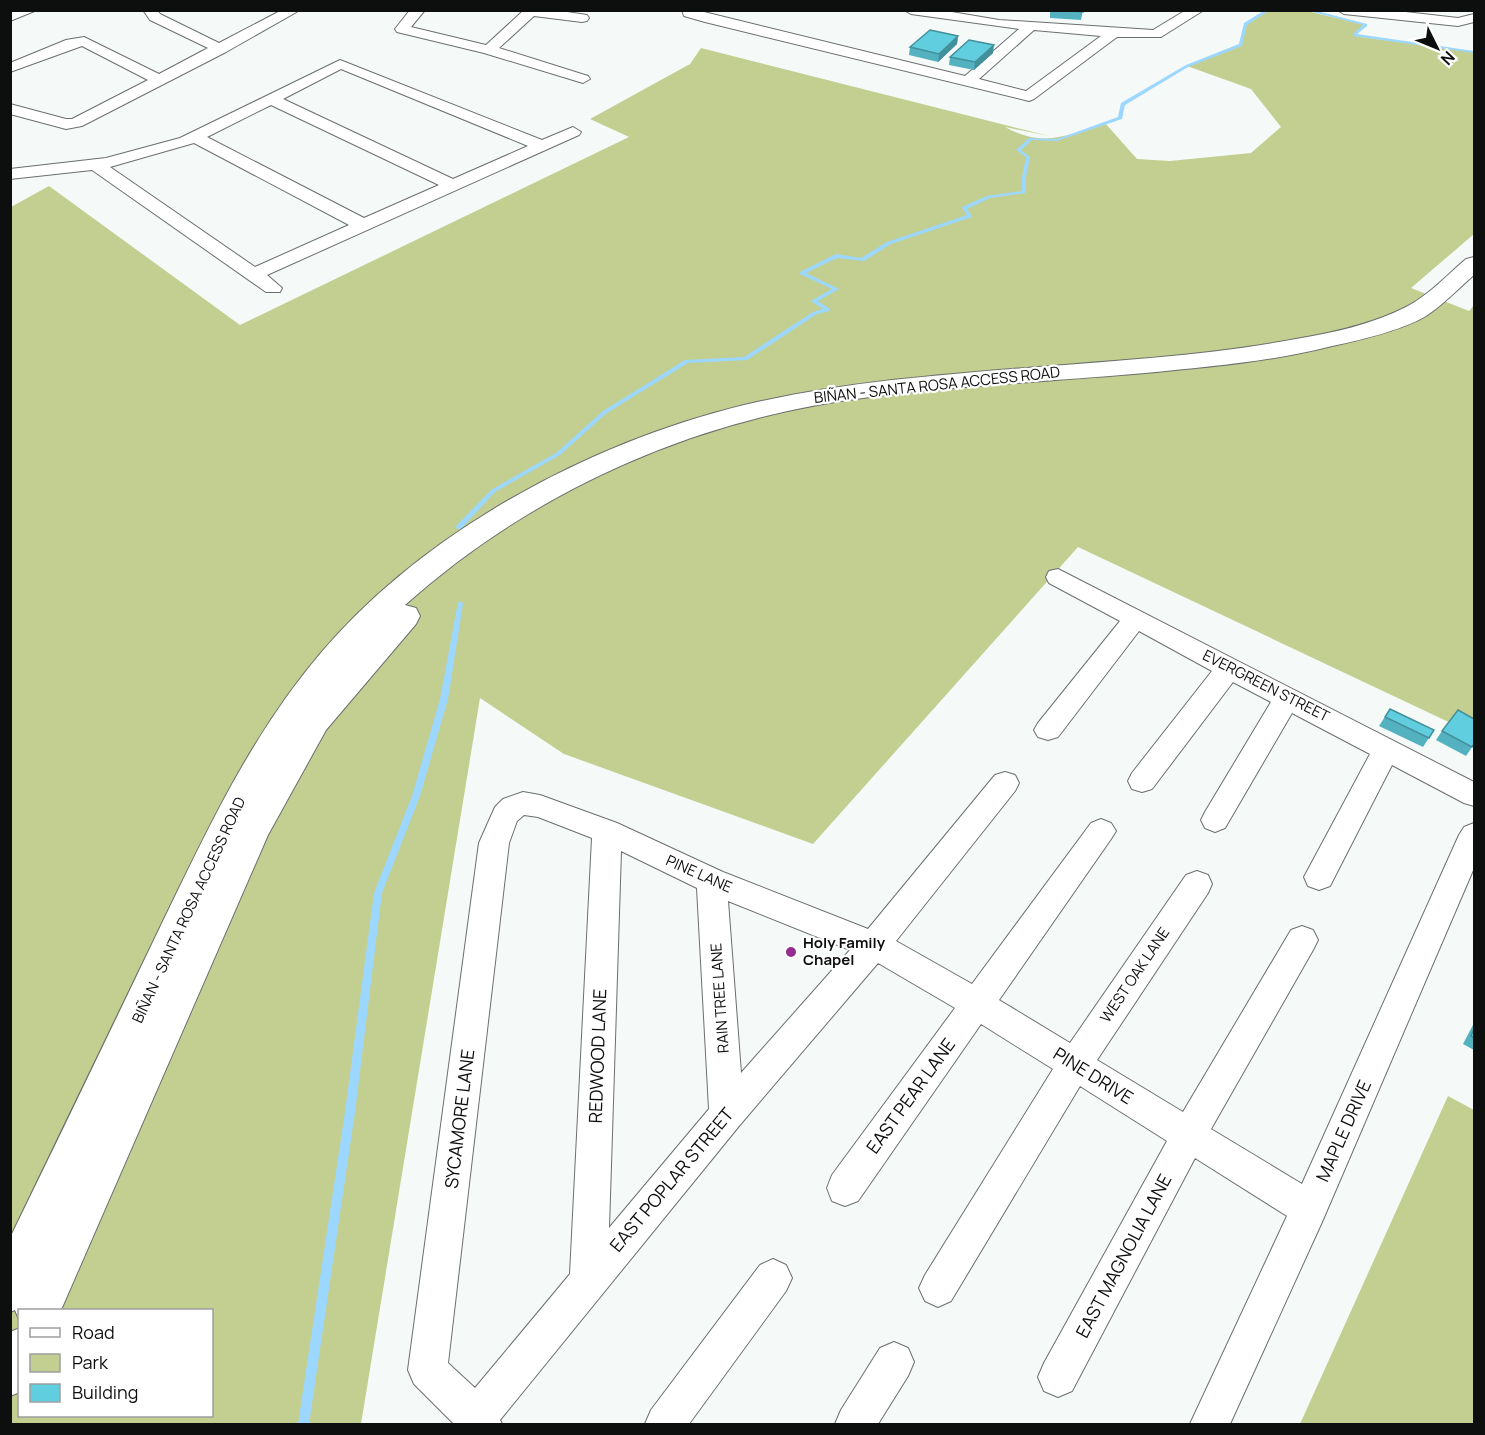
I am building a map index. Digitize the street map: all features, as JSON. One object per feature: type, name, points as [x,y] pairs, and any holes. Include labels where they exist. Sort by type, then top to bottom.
[{"type":"main road","name":"BIÑAN - SANTA ROSA ACCESS ROAD","points":[[1424,314],[1474,264]]},
{"type":"main road","name":"BIÑAN - SANTA ROSA ACCESS ROAD","points":[[10,1289],[82,1173],[288,764],[314,721],[384,637],[412,595],[543,511],[663,452],[735,427],[879,394],[1274,365],[1316,357],[1389,337],[1474,284]]},
{"type":"main road","name":"BIÑAN - SANTA ROSA ACCESS ROAD","points":[[39,1309],[82,1173]]},
{"type":"main road","points":[[10,1372],[18,1356]]},
{"type":"street","points":[[10,17],[30,10]]},
{"type":"street","points":[[150,10],[156,17],[221,49]]},
{"type":"street","points":[[10,109],[66,123],[76,123],[158,78],[221,49],[293,10]]},
{"type":"street","points":[[418,10],[402,29],[489,50],[583,79]]},
{"type":"street","points":[[689,10],[689,13],[710,19],[1029,96],[1106,32]]},
{"type":"street","points":[[910,10],[999,24],[1156,34],[1197,10]]},
{"type":"street","points":[[1344,10],[1458,22],[1474,18]]},
{"type":"street","points":[[489,50],[533,11],[582,18]]},
{"type":"street","points":[[1089,12],[1106,32]]},
{"type":"street","points":[[968,81],[1031,26]]},
{"type":"street","points":[[10,68],[84,41],[158,78]]},
{"type":"street","points":[[10,174],[95,164],[140,155],[195,137],[340,64],[542,146]]},
{"type":"street","points":[[271,99],[452,185]]},
{"type":"street","points":[[254,274],[573,132]]},
{"type":"street","points":[[195,137],[363,225]]},
{"type":"street","points":[[95,164],[273,288]]},
{"type":"street","name":"EVERGREEN STREET","points":[[1058,577],[1474,795]]},
{"type":"street","points":[[1048,730],[1136,618]]},
{"type":"street","points":[[1142,780],[1229,668]]},
{"type":"street","points":[[1215,820],[1288,697]]},
{"type":"street","points":[[1319,877],[1386,749]]},
{"type":"street","name":"EAST POPLAR STREET","points":[[479,1422],[589,1280],[727,1114],[874,945],[1005,783]]},
{"type":"street","name":"PINE LANE","points":[[523,803],[540,806],[607,831],[712,881],[874,945]]},
{"type":"street","name":"SYCAMORE LANE","points":[[479,1422],[428,1370],[494,843],[508,811],[523,803]]},
{"type":"street","name":"REDWOOD LANE","points":[[589,1280],[607,831]]},
{"type":"street","name":"EAST PEAR LANE","points":[[845,1188],[1101,831]]},
{"type":"street","name":"MAPLE DRIVE","points":[[1210,1425],[1310,1209],[1474,835]]},
{"type":"street","name":"RAIN TREE LANE","points":[[712,881],[727,1114]]},
{"type":"street","name":"WEST OAK LANE","points":[[938,1288],[1074,1065],[1197,884]]},
{"type":"street","name":"EAST MAGNOLIA LANE","points":[[1058,1377],[1189,1135],[1302,940]]},
{"type":"street","name":"PINE DRIVE","points":[[874,945],[977,1004],[1310,1209]]},
{"type":"street","points":[[665,1425],[773,1278]]},
{"type":"street","points":[[855,1425],[894,1362]]},
{"type":"green space","points":[[1268,11],[1307,11],[1366,25],[1355,36],[1474,52],[1474,234],[1411,288],[1469,311],[1474,305],[1474,734],[1078,547],[813,844],[564,754],[480,698],[361,1424],[11,1424],[11,207],[49,186],[240,325],[629,137],[590,119],[690,64],[701,48],[1049,136],[1005,127],[1031,137],[1066,136],[1105,123],[1137,159],[1170,161],[1251,153],[1281,127],[1251,89],[1187,66],[1241,45],[1245,24]]},
{"type":"green space","points":[[1448,1096],[1474,1110],[1474,1424],[1300,1424]]},
{"type":"building","points":[[930,30],[958,36],[939,54],[910,47]]},
{"type":"building","points":[[969,40],[994,45],[975,62],[950,57]]},
{"type":"building","points":[[1390,709],[1434,730],[1429,738],[1385,717]]},
{"type":"building","points":[[1458,710],[1474,719],[1472,747],[1442,731]]},
{"type":"waterway","points":[[459,527],[493,491],[558,454],[605,412],[687,361],[745,359],[815,313],[828,310],[814,301],[836,289],[802,273],[836,256],[862,260],[889,243],[970,216],[964,208],[989,197],[1024,192],[1028,157],[1018,150],[1031,139],[1057,140],[1120,118],[1123,104],[1187,66],[1241,45],[1245,24],[1268,10]]},
{"type":"waterway","points":[[1307,10],[1366,25],[1354,35],[1474,52]]},
{"type":"waterway","points":[[303,1424],[350,1112],[378,893],[416,796],[444,699],[460,604]]},
{"type":"place","name":"Holy Family Chapel","points":[[791,952]]}]
